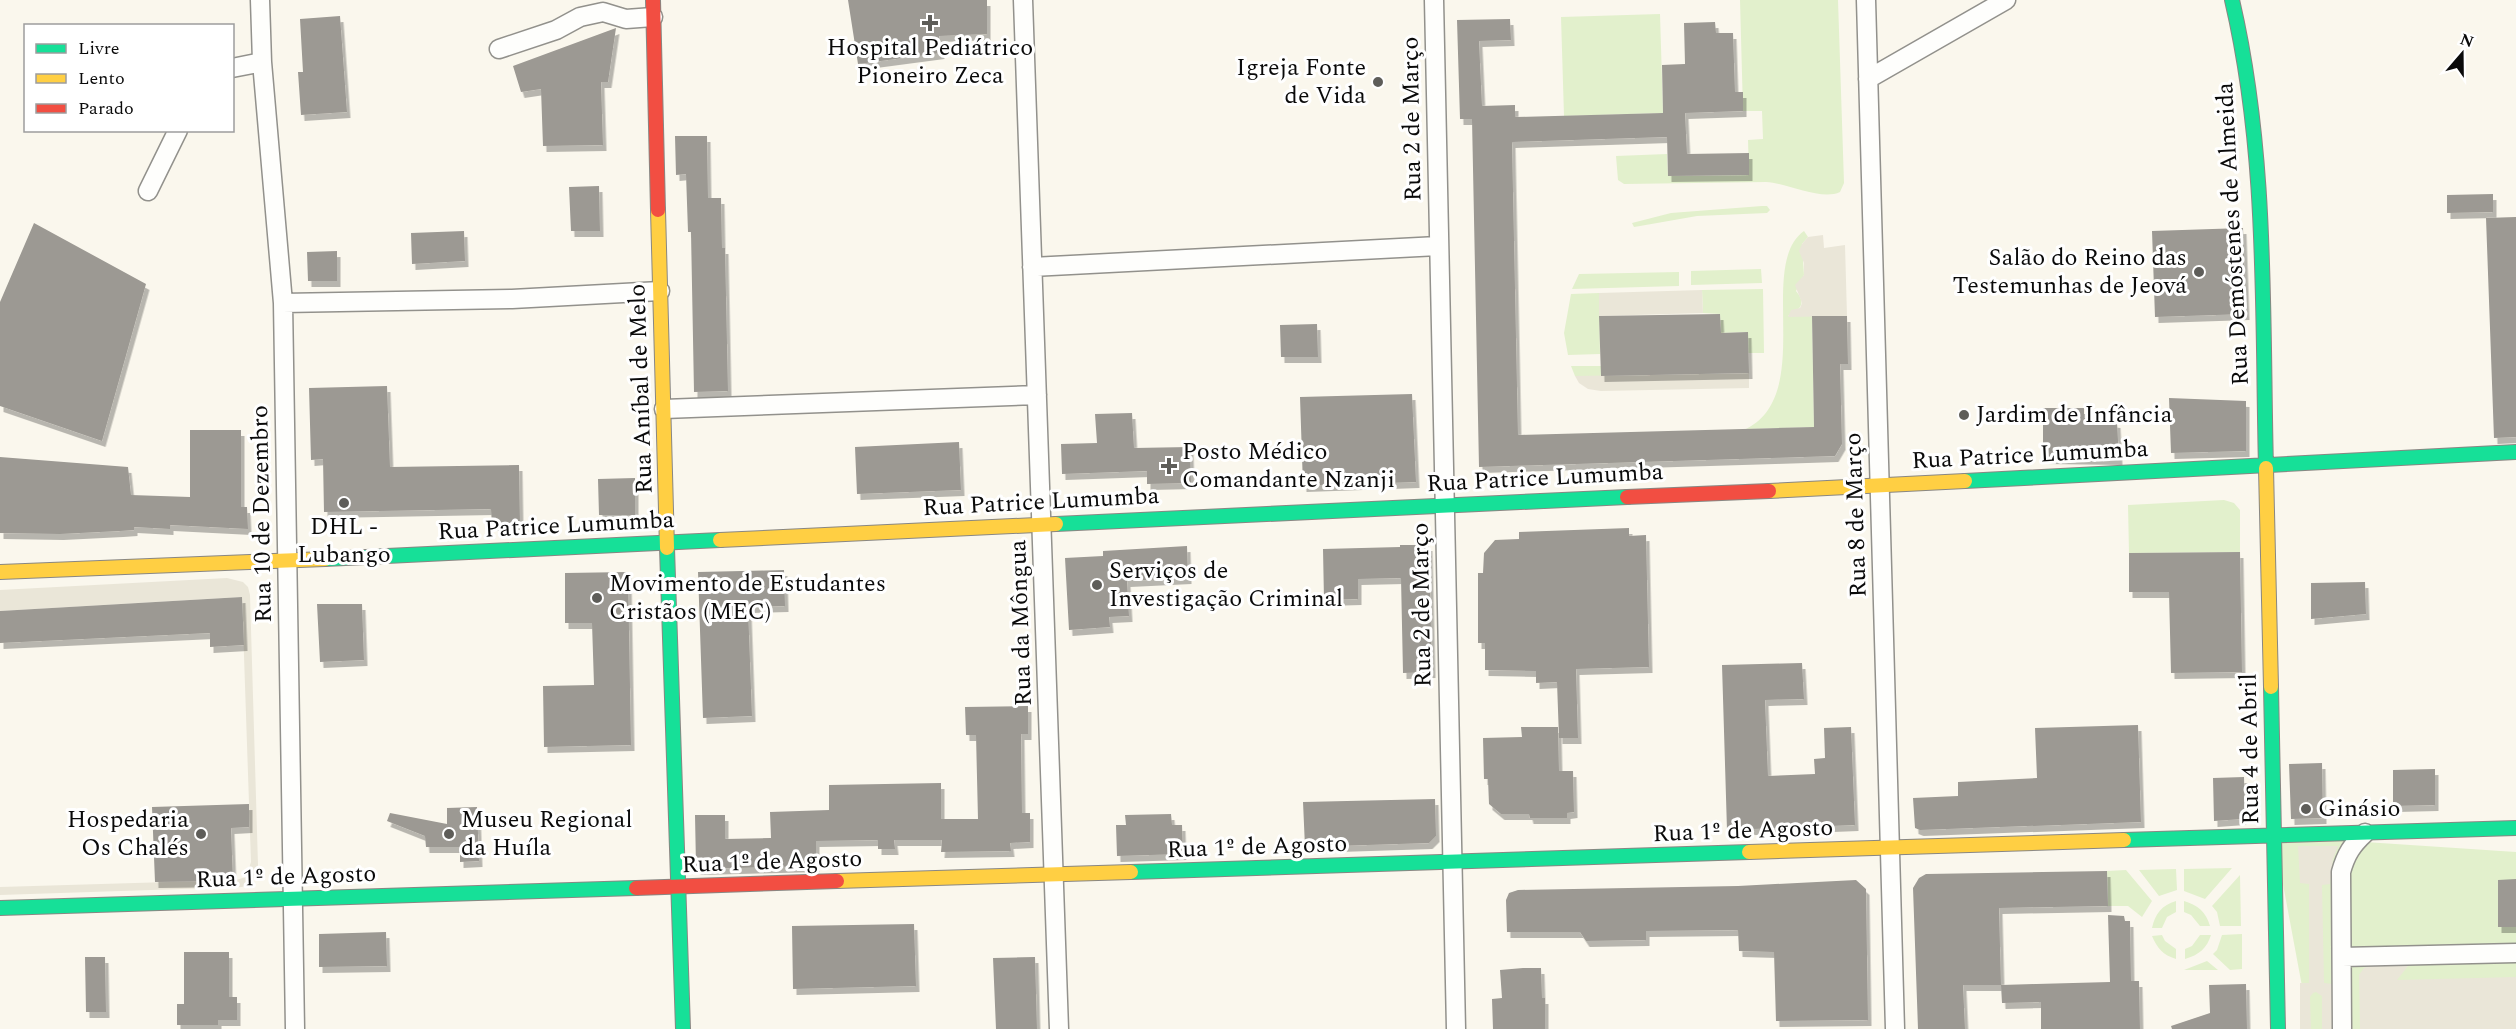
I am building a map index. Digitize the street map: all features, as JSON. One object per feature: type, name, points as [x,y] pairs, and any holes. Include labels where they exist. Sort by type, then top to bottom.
[{"type":"street","name":"Rua 10 de Dezembro","points":[[260,0],[262,62],[283,303],[295,1029]]},
{"type":"street","points":[[261,21],[269,0]]},
{"type":"street","name":"Rua da Môngua","points":[[1023,0],[1059,1029]]},
{"type":"street","name":"Rua 2 de Março","points":[[1434,0],[1456,1029]]},
{"type":"street","name":"Rua 8 de Março","points":[[1866,0],[1895,1029]]},
{"type":"street","points":[[1868,79],[2006,0]]},
{"type":"street","name":"Rua Demóstenes de Almeida","points":[[2232,0],[2241,32],[2254,142],[2262,290],[2266,467]]},
{"type":"street","points":[[499,49],[556,30],[580,17],[603,12],[626,19],[653,9]]},
{"type":"street","name":"Rua Aníbal de Melo","points":[[653,9],[683,1029]]},
{"type":"street","points":[[234,68],[262,62]]},
{"type":"street","points":[[148,191],[177,132]]},
{"type":"street","points":[[1032,267],[1438,246]]},
{"type":"street","points":[[283,303],[512,299],[660,291]]},
{"type":"street","points":[[664,409],[1037,395]]},
{"type":"street","name":"Rua Patrice Lumumba","points":[[0,572],[287,561],[2266,467],[2516,452]]},
{"type":"street","name":"Rua 4 de Abril","points":[[2266,467],[2278,1029]]},
{"type":"street","name":"Rua 1º de Agosto","points":[[0,908],[2516,828]]},
{"type":"street","points":[[2342,1029],[2341,872],[2345,857],[2365,833]]},
{"type":"street","points":[[2342,957],[2516,952]]},
{"type":"green space","points":[[1740,0],[1838,0],[1844,183],[1840,192],[1814,193],[1766,182],[1624,184],[1618,180],[1616,156],[1667,154],[1668,176],[1749,175],[1748,140],[1763,139],[1762,111],[1743,111]]},
{"type":"green space","points":[[1660,14],[1663,113],[1564,116],[1561,17]]},
{"type":"green space","points":[[1767,206],[1770,210],[1767,213],[1697,216],[1634,227],[1632,223],[1671,213]]},
{"type":"green space","points":[[1804,231],[1808,237],[1802,244],[1804,275],[1796,291],[1801,299],[1801,306],[1788,316],[1812,316],[1814,427],[1746,429],[1767,412],[1778,388],[1782,360],[1785,271],[1791,248]]},
{"type":"green space","points":[[1761,269],[1762,283],[1691,285],[1691,271]]},
{"type":"green space","points":[[1679,272],[1679,286],[1572,289],[1579,274]]},
{"type":"green space","points":[[1763,289],[1764,353],[1748,353],[1748,332],[1721,333],[1720,314],[1703,313],[1702,290]]},
{"type":"green space","points":[[1599,293],[1600,354],[1568,355],[1564,333],[1571,294]]},
{"type":"green space","points":[[1571,366],[1601,366],[1601,376],[1575,376]]},
{"type":"green space","points":[[2224,500],[2234,503],[2240,510],[2240,552],[2129,553],[2128,505]]},
{"type":"green space","points":[[2274,836],[2516,852],[2516,1029],[2310,1029]]},
{"type":"green space","points":[[2232,868],[2205,899],[2184,891],[2184,869]]},
{"type":"green space","points":[[2176,869],[2177,890],[2159,896],[2139,870]]},
{"type":"green space","points":[[2126,870],[2152,901],[2142,917],[2128,906],[2108,906],[2107,871]]},
{"type":"green space","points":[[2240,875],[2241,926],[2220,926],[2217,912],[2212,906]]},
{"type":"green space","points":[[2176,901],[2176,912],[2167,917],[2162,928],[2152,928],[2160,911]]},
{"type":"green space","points":[[2184,901],[2201,910],[2210,926],[2200,926],[2191,915],[2184,912]]},
{"type":"green space","points":[[2242,934],[2242,969],[2230,970],[2213,954],[2217,950],[2222,935]]},
{"type":"green space","points":[[2162,935],[2165,941],[2176,949],[2176,959],[2161,951],[2152,936]]},
{"type":"green space","points":[[2200,935],[2211,935],[2202,950],[2185,959],[2185,949],[2192,946]]},
{"type":"green space","points":[[2207,961],[2218,970],[2184,970]]},
{"type":"shaded area","points":[[1823,235],[1824,248],[1845,245],[1847,316],[1788,317],[1791,310],[1800,308],[1802,303],[1795,285],[1804,275],[1804,263],[1799,251],[1808,237]]},
{"type":"shaded area","points":[[1702,290],[1703,313],[1599,316],[1599,293]]},
{"type":"shaded area","points":[[1749,373],[1749,388],[1601,391],[1588,389],[1579,383],[1575,376]]},
{"type":"shaded area","points":[[227,578],[243,582],[248,587],[250,595],[258,865],[253,882],[242,887],[0,895],[0,887],[236,880],[246,877],[251,862],[242,597],[0,611],[0,590]]},
{"type":"shaded area","points":[[2298,846],[2338,846],[2333,859],[2330,884],[2322,885],[2324,983],[2332,984],[2332,1029],[2322,1029],[2322,996],[2316,992],[2310,997],[2311,1029],[2300,1029],[2300,983],[2309,983],[2309,884],[2300,883]]},
{"type":"shaded area","points":[[2411,962],[2397,980],[2516,977],[2516,1029],[2360,1029],[2359,975],[2364,968],[2373,964]]},
{"type":"building","name":"Hospital Pediátrico Pioneiro Zeca","points":[[848,0],[987,0],[987,34],[939,36],[941,53],[858,64]]},
{"type":"building","points":[[340,16],[347,112],[301,115],[298,72],[303,72],[300,19]]},
{"type":"building","points":[[1510,19],[1511,40],[1479,41],[1482,106],[1515,105],[1515,117],[1663,113],[1662,65],[1685,64],[1684,23],[1715,22],[1716,33],[1733,33],[1735,92],[1743,92],[1743,111],[1685,113],[1687,154],[1749,153],[1749,175],[1668,176],[1667,137],[1512,142],[1518,435],[1814,427],[1812,316],[1847,316],[1848,364],[1840,364],[1842,444],[1835,456],[1479,467],[1472,119],[1460,119],[1457,20]]},
{"type":"building","points":[[616,28],[608,82],[601,82],[603,145],[543,146],[541,89],[521,92],[513,66]]},
{"type":"building","points":[[675,136],[707,136],[708,198],[721,198],[722,248],[725,248],[728,391],[694,392],[691,232],[688,232],[686,174],[676,175]]},
{"type":"building","points":[[599,186],[600,231],[571,231],[569,187]]},
{"type":"building","points":[[2493,194],[2493,212],[2447,213],[2447,195]]},
{"type":"building","points":[[2516,217],[2516,437],[2494,438],[2486,218]]},
{"type":"building","points":[[34,223],[146,284],[102,441],[0,406],[0,302]]},
{"type":"building","name":"Salão do Reino das Testemunhas de Jeová","points":[[2243,228],[2246,314],[2155,317],[2152,231]]},
{"type":"building","points":[[464,231],[465,261],[412,264],[411,233]]},
{"type":"building","points":[[337,251],[337,281],[308,281],[307,252]]},
{"type":"building","points":[[1720,314],[1721,333],[1748,332],[1749,373],[1601,376],[1599,316]]},
{"type":"building","points":[[1317,324],[1318,357],[1281,357],[1280,325]]},
{"type":"building","points":[[387,386],[390,467],[519,465],[520,524],[492,525],[491,509],[324,512],[323,459],[311,460],[309,388]]},
{"type":"building","points":[[1412,394],[1416,482],[1303,486],[1300,397]]},
{"type":"building","points":[[2169,398],[2246,401],[2246,451],[2171,453]]},
{"type":"building","points":[[2043,408],[2084,408],[2084,418],[2117,422],[2119,459],[2043,458]]},
{"type":"building","points":[[1132,413],[1134,448],[1190,447],[1191,483],[1147,484],[1147,471],[1062,474],[1061,444],[1097,443],[1095,414]]},
{"type":"building","points":[[190,430],[241,430],[241,507],[247,507],[248,529],[170,525],[170,529],[134,527],[134,530],[60,534],[0,533],[0,457],[128,467],[131,495],[190,497]]},
{"type":"building","points":[[959,442],[961,490],[857,494],[855,447]]},
{"type":"building","points":[[635,478],[635,515],[599,515],[598,479]]},
{"type":"building","points":[[1629,528],[1629,536],[1646,535],[1649,667],[1576,669],[1578,738],[1559,738],[1557,682],[1536,683],[1536,671],[1485,670],[1485,643],[1478,643],[1478,573],[1483,573],[1484,553],[1495,540],[1519,539],[1519,532]]},
{"type":"building","points":[[1400,545],[1429,545],[1432,672],[1403,673],[1401,578],[1358,579],[1358,599],[1324,600],[1323,549],[1400,547]]},
{"type":"building","name":"Serviços de Investigação Criminal","points":[[1187,546],[1188,578],[1127,581],[1129,616],[1109,617],[1110,627],[1069,630],[1065,558],[1103,556],[1103,551]]},
{"type":"building","points":[[2240,552],[2242,672],[2171,673],[2169,592],[2129,592],[2129,553]]},
{"type":"building","points":[[784,570],[785,606],[748,607],[752,716],[703,718],[698,572]]},
{"type":"building","points":[[628,572],[631,745],[544,747],[543,686],[594,685],[592,623],[565,623],[565,573]]},
{"type":"building","points":[[2365,582],[2366,614],[2311,619],[2311,583]]},
{"type":"building","points":[[242,597],[244,645],[210,647],[210,633],[0,643],[0,611]]},
{"type":"building","points":[[317,604],[362,604],[364,660],[320,662]]},
{"type":"building","points":[[1802,663],[1804,699],[1765,700],[1768,776],[1815,774],[1814,759],[1825,758],[1824,728],[1851,727],[1855,825],[1727,830],[1722,665]]},
{"type":"building","points":[[1028,706],[1028,734],[1021,734],[1022,813],[1030,813],[1030,842],[1010,843],[1011,851],[941,852],[942,840],[894,840],[895,849],[878,849],[878,840],[816,841],[816,866],[698,869],[696,866],[695,815],[725,815],[725,839],[771,838],[770,812],[829,810],[829,785],[941,783],[941,819],[978,819],[976,735],[966,735],[965,707]]},
{"type":"building","points":[[2138,725],[2141,822],[1920,830],[1915,828],[1913,798],[1958,796],[1958,782],[2037,778],[2035,728]]},
{"type":"building","points":[[1521,727],[1558,727],[1559,771],[1573,771],[1574,812],[1567,813],[1567,818],[1530,818],[1529,814],[1501,814],[1489,804],[1488,779],[1484,779],[1483,738],[1522,737]]},
{"type":"building","points":[[2322,763],[2323,818],[2291,819],[2289,764]]},
{"type":"building","points":[[2435,769],[2435,805],[2393,806],[2393,770]]},
{"type":"building","points":[[2244,777],[2245,814],[2242,819],[2214,821],[2213,778]]},
{"type":"building","points":[[1435,799],[1436,836],[1429,843],[1305,847],[1303,802]]},
{"type":"building","points":[[249,804],[249,827],[231,828],[233,881],[155,882],[152,807]]},
{"type":"building","name":"Museu Regional da Huíla","points":[[477,807],[479,861],[460,862],[460,847],[426,847],[425,836],[387,821],[390,813],[447,824],[447,808]]},
{"type":"building","points":[[1171,814],[1172,825],[1182,825],[1183,854],[1117,856],[1116,825],[1126,825],[1125,815]]},
{"type":"building","points":[[2107,871],[2108,906],[1999,908],[2001,985],[1963,985],[1965,1029],[1918,1029],[1913,888],[1919,878],[1926,874]]},
{"type":"building","points":[[2516,879],[2516,927],[2498,927],[2498,880]]},
{"type":"building","points":[[1856,880],[1866,889],[1868,1020],[1776,1021],[1774,952],[1739,951],[1738,930],[1646,931],[1646,940],[1586,941],[1580,932],[1507,932],[1506,900],[1509,893],[1518,890],[1738,886]]},
{"type":"building","points":[[2108,915],[2124,916],[2125,921],[2130,921],[2131,981],[2139,981],[2140,1029],[2041,1029],[2041,1002],[2002,1003],[2001,985],[2110,982]]},
{"type":"building","points":[[914,924],[916,986],[793,989],[792,926]]},
{"type":"building","points":[[386,932],[387,966],[319,967],[319,934]]},
{"type":"building","points":[[184,952],[229,952],[229,997],[237,997],[237,1020],[218,1020],[218,1025],[177,1025],[177,1004],[184,1004]]},
{"type":"building","points":[[85,957],[105,957],[106,1012],[86,1012]]},
{"type":"building","points":[[1035,957],[1037,1029],[996,1029],[993,958]]},
{"type":"building","points":[[1541,968],[1542,998],[1545,998],[1545,1029],[1493,1029],[1492,999],[1502,998],[1500,970]]},
{"type":"building","points":[[2246,984],[2247,1029],[2172,1029],[2171,1026],[2210,1013],[2209,985]]},
{"type":"traffic: fast","points":[[2232,0],[2244,58],[2258,174],[2266,468]]},
{"type":"traffic: fast","points":[[1965,481],[2516,452]]},
{"type":"traffic: fast","points":[[1056,524],[1627,497]]},
{"type":"traffic: fast","points":[[325,559],[720,540]]},
{"type":"traffic: fast","points":[[667,548],[683,1029]]},
{"type":"traffic: fast","points":[[2271,687],[2274,836]]},
{"type":"traffic: fast","points":[[2124,840],[2516,828]]},
{"type":"traffic: fast","points":[[2274,836],[2278,1029]]},
{"type":"traffic: fast","points":[[1131,872],[1749,852]]},
{"type":"traffic: fast","points":[[0,908],[636,888]]},
{"type":"traffic: slow","points":[[658,210],[667,548]]},
{"type":"traffic: slow","points":[[2266,468],[2271,687]]},
{"type":"traffic: slow","points":[[1769,491],[1965,481]]},
{"type":"traffic: slow","points":[[720,540],[1056,524]]},
{"type":"traffic: slow","points":[[0,572],[325,559]]},
{"type":"traffic: slow","points":[[1749,852],[2124,840]]},
{"type":"traffic: slow","points":[[837,881],[1131,872]]},
{"type":"traffic: jam","points":[[653,0],[658,210]]},
{"type":"traffic: jam","points":[[1627,497],[1769,491]]},
{"type":"traffic: jam","points":[[636,888],[837,881]]},
{"type":"place","name":"Hospital Pediátrico Pioneiro Zeca","points":[[930,23]]},
{"type":"place","name":"Igreja Fonte de Vida","points":[[1378,82]]},
{"type":"place","name":"Salão do Reino das Testemunhas de Jeová","points":[[2199,272]]},
{"type":"place","name":"Jardim de Infância","points":[[1964,415]]},
{"type":"place","name":"Posto Médico Comandante Nzanji","points":[[1169,466]]},
{"type":"place","name":"DHL - Lubango","points":[[344,503]]},
{"type":"place","name":"Serviços de Investigação Criminal","points":[[1097,585]]},
{"type":"place","name":"Movimento de Estudantes Cristãos (MEC)","points":[[597,598]]},
{"type":"place","name":"Ginásio","points":[[2306,809]]},
{"type":"place","name":"Hospedaria Os Chalés","points":[[201,834]]},
{"type":"place","name":"Museu Regional da Huíla","points":[[449,834]]}]
